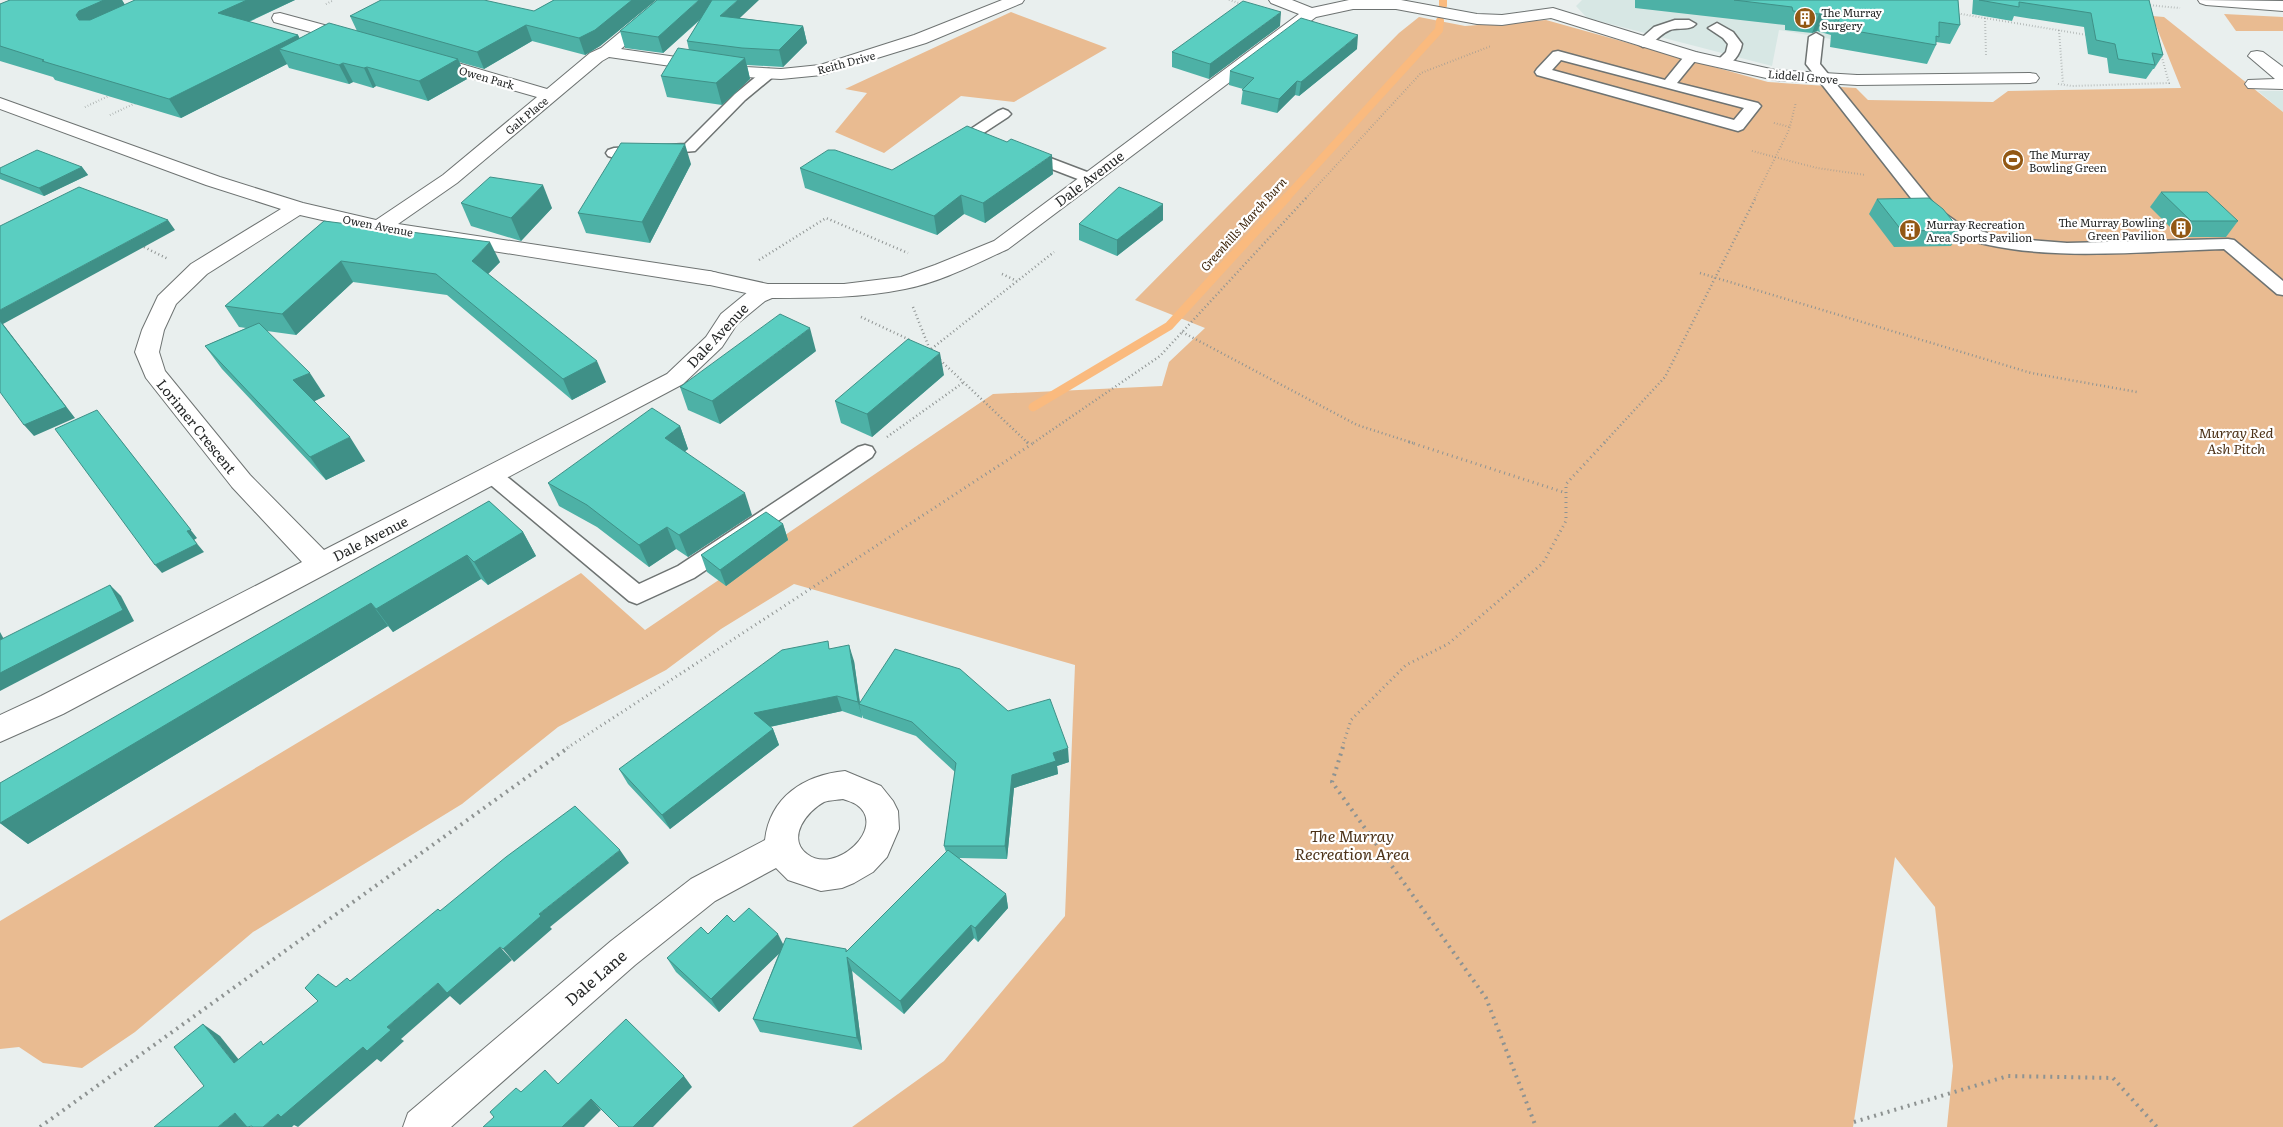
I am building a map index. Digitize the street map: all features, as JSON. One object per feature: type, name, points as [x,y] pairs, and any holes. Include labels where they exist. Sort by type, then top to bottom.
[{"type":"street","name":"Galt Place","points":[[379,227],[450,178],[596,57],[607,52],[669,0]]},
{"type":"street","name":"Reith Drive","points":[[607,52],[769,73],[781,74],[822,70],[920,39],[1016,0]]},
{"type":"street","points":[[1277,0],[1311,13]]},
{"type":"street","points":[[2206,0],[2283,6]]},
{"type":"street","name":"Dale Avenue","points":[[0,729],[52,705],[493,476],[675,379],[714,342],[729,319],[748,301],[769,291],[844,291],[904,283],[945,269],[1001,245],[1311,13],[1353,4],[1396,4],[1464,17],[1502,20],[1559,6]]},
{"type":"street","name":"Liddell Grove","points":[[1559,6],[1564,18],[1643,43],[1775,75],[1826,78],[1988,80],[2030,78]]},
{"type":"street","points":[[280,18],[370,44]]},
{"type":"street","name":"Owen Park","points":[[408,54],[550,95]]},
{"type":"street","points":[[2257,56],[2283,76]]},
{"type":"street","points":[[2254,84],[2283,84]]},
{"type":"street","name":"Owen Avenue","points":[[0,103],[213,181],[297,208],[379,227],[717,280],[769,291]]},
{"type":"street","name":"Lorimer Crescent","points":[[297,208],[199,269],[166,301],[147,352],[154,373],[241,481],[321,564]]},
{"type":"street","name":"Dale Lane","points":[[422,1127],[623,952],[703,890],[782,848]]},
{"type":"lane","points":[[1643,43],[1661,27],[1677,23],[1689,24]]},
{"type":"lane","points":[[1717,27],[1715,28],[1728,35],[1736,44],[1733,53],[1722,63]]},
{"type":"lane","points":[[1816,38],[1813,64],[1931,212],[1955,229],[2002,243],[2067,248],[2228,244],[2283,290]]},
{"type":"lane","points":[[1558,55],[1668,85],[1753,106],[1738,126],[1542,72],[1558,55]]},
{"type":"lane","points":[[1668,85],[1692,56]]},
{"type":"lane","points":[[614,153],[689,148],[740,97],[769,73]]},
{"type":"lane","points":[[942,152],[1003,114]]},
{"type":"lane","points":[[973,133],[992,141]]},
{"type":"lane","points":[[1009,148],[1089,178]]},
{"type":"lane","points":[[493,476],[637,595],[686,572],[865,452]]},
{"type":"path","points":[[1952,13],[2094,36]]},
{"type":"path","points":[[1985,18],[1988,80]]},
{"type":"path","points":[[2058,30],[2063,84]]},
{"type":"path","points":[[40,1127],[570,746],[1030,445],[1160,356],[1421,73],[1495,45]]},
{"type":"path","points":[[2030,78],[2072,86],[2169,83],[2159,48]]},
{"type":"path","points":[[1536,1127],[1486,998],[1332,782],[1351,720],[1406,665],[1448,644],[1543,563],[1566,521],[1566,484],[1665,377],[1789,130],[1796,99],[1826,78]]},
{"type":"path","points":[[80,109],[114,93]]},
{"type":"path","points":[[103,118],[138,102]]},
{"type":"path","points":[[1752,151],[1818,168],[1864,175],[1903,175]]},
{"type":"path","points":[[717,280],[826,218],[945,269]]},
{"type":"path","points":[[930,350],[1054,252]]},
{"type":"path","points":[[1700,273],[2031,373],[2137,392]]},
{"type":"path","points":[[904,283],[930,350]]},
{"type":"path","points":[[809,292],[912,341]]},
{"type":"path","points":[[1182,332],[1357,425],[1566,493]]},
{"type":"path","points":[[921,346],[930,350],[1030,445]]},
{"type":"path","points":[[865,452],[964,382]]},
{"type":"path","points":[[1854,1122],[2008,1076],[2113,1078],[2157,1127]]},
{"type":"shaded area","points":[[1582,0],[1869,0],[1865,45],[1779,30],[1772,66],[1587,18],[1576,6]]},
{"type":"shaded area","points":[[2258,91],[2283,91],[2283,112]]},
{"type":"green space","points":[[1011,12],[1107,48],[1014,102],[961,96],[884,153],[835,132],[867,93],[845,89]]},
{"type":"green space","points":[[2224,14],[2283,17],[2283,31],[2236,31]]},
{"type":"green space","points":[[2152,16],[2164,17],[2283,112],[2283,1127],[1947,1127],[1953,1066],[1935,907],[1895,857],[1853,1127],[852,1127],[944,1061],[1065,916],[1075,665],[794,584],[721,629],[666,670],[558,727],[462,804],[253,932],[135,1032],[82,1068],[43,1063],[19,1047],[0,1049],[0,921],[581,573],[645,630],[993,394],[1162,386],[1169,362],[1205,328],[1135,300],[1399,33],[1419,17],[1465,26],[1546,20],[1768,82],[1856,88],[1868,100],[1993,102],[2008,91],[2181,88]]},
{"type":"building","points":[[10,0],[104,0],[79,11],[76,15],[79,20],[90,20],[135,0],[247,0],[218,13],[298,35],[169,99],[42,61],[44,60],[0,46],[0,4]]},
{"type":"building","points":[[381,0],[484,0],[534,11],[554,0],[632,0],[595,30],[579,38],[526,25],[477,52],[350,16]]},
{"type":"building","points":[[657,0],[699,0],[658,37],[620,31]]},
{"type":"building","points":[[712,0],[738,0],[720,16],[803,26],[779,50],[742,48],[687,41]]},
{"type":"building","points":[[1734,0],[1958,0],[1960,25],[1939,22],[1939,37],[1936,36],[1936,45],[1838,28],[1839,17],[1825,13],[1793,11],[1792,7]]},
{"type":"building","points":[[1979,0],[2149,0],[2163,55],[2152,53],[2155,65],[2118,59],[2115,44],[2096,40],[2091,13],[2019,2],[2019,7]]},
{"type":"building","points":[[1243,1],[1281,12],[1210,64],[1172,52]]},
{"type":"building","points":[[1301,18],[1358,35],[1301,82],[1297,81],[1279,99],[1242,90],[1254,78],[1230,71]]},
{"type":"building","points":[[329,23],[458,59],[419,81],[367,67],[343,63],[339,65],[279,49]]},
{"type":"building","points":[[678,48],[745,58],[716,83],[661,76]]},
{"type":"building","points":[[967,126],[1007,142],[1011,139],[1052,155],[983,203],[961,195],[934,216],[800,168],[828,150],[835,150],[892,170]]},
{"type":"building","points":[[621,143],[685,144],[642,222],[578,213]]},
{"type":"building","points":[[37,150],[82,167],[39,188],[0,173],[0,168]]},
{"type":"building","points":[[490,177],[543,185],[511,218],[461,203]]},
{"type":"building","points":[[79,187],[168,220],[0,310],[0,226]]},
{"type":"building","points":[[1119,187],[1163,204],[1117,240],[1079,224]]},
{"type":"building","points":[[2161,192],[2207,192],[2238,221],[2191,221]]},
{"type":"building","points":[[1929,198],[1943,209],[1960,230],[1902,231],[1877,199]]},
{"type":"building","points":[[324,221],[490,242],[472,261],[597,361],[563,379],[436,274],[341,261],[282,314],[225,306]]},
{"type":"building","points":[[780,314],[810,328],[712,401],[680,387]]},
{"type":"building","points":[[0,321],[66,407],[24,425],[0,392]]},
{"type":"building","points":[[259,323],[310,373],[293,380],[350,437],[310,457],[205,346]]},
{"type":"building","points":[[908,339],[940,353],[867,414],[835,401]]},
{"type":"building","points":[[652,408],[680,426],[665,438],[745,493],[679,535],[667,527],[639,545],[587,505],[548,483]]},
{"type":"building","points":[[97,410],[191,530],[187,531],[197,544],[155,565],[55,429]]},
{"type":"building","points":[[489,501],[523,532],[474,562],[467,555],[376,609],[371,603],[0,823],[0,783]]},
{"type":"building","points":[[766,512],[783,524],[720,570],[701,555]]},
{"type":"building","points":[[110,585],[123,610],[0,673],[0,640]]},
{"type":"building","points":[[828,641],[829,649],[849,645],[858,702],[837,696],[754,713],[773,729],[662,815],[619,769],[782,650]]},
{"type":"building","points":[[895,649],[960,669],[1008,711],[1050,699],[1068,748],[1053,753],[1056,761],[1012,775],[1005,846],[944,846],[956,763],[912,722],[859,704]]},
{"type":"building","points":[[575,806],[620,850],[539,914],[541,916],[503,949],[500,947],[447,993],[438,983],[387,1027],[391,1030],[367,1051],[363,1047],[281,1117],[278,1114],[263,1127],[247,1127],[235,1113],[218,1127],[154,1127],[204,1086],[174,1047],[203,1024],[234,1063],[261,1041],[263,1045],[318,1001],[305,988],[318,974],[336,987],[347,978],[350,981],[438,909],[440,911],[506,857]]},
{"type":"building","points":[[948,850],[1006,894],[975,928],[971,925],[900,1001],[847,957],[857,1038],[753,1019],[786,938],[846,949],[846,952]]},
{"type":"building","points":[[749,908],[778,934],[711,999],[667,958],[701,927],[708,934],[727,915],[734,922]]},
{"type":"building","points":[[626,1019],[684,1076],[633,1127],[619,1127],[591,1099],[562,1127],[483,1127],[494,1117],[490,1112],[516,1088],[521,1092],[545,1070],[558,1084]]},
{"type":"waterway","name":"Greenhills March Burn","points":[[1443,0],[1443,5]]},
{"type":"waterway","name":"Greenhills March Burn","points":[[1286,198],[1439,30],[1440,21]]},
{"type":"waterway","name":"Greenhills March Burn","points":[[1033,407],[1169,326],[1287,197]]},
{"type":"place","name":"The Murray Surgery","points":[[1805,18]]},
{"type":"place","name":"The Murray Bowling Green","points":[[2013,160]]},
{"type":"place","name":"The Murray Bowling Green Pavilion","points":[[2181,228]]},
{"type":"place","name":"Murray Recreation Area Sports Pavilion","points":[[1910,230]]},
{"type":"park label","name":"Murray Red Ash Pitch","points":[[2236,440]]},
{"type":"park label","name":"The Murray Recreation Area","points":[[1352,844]]}]
